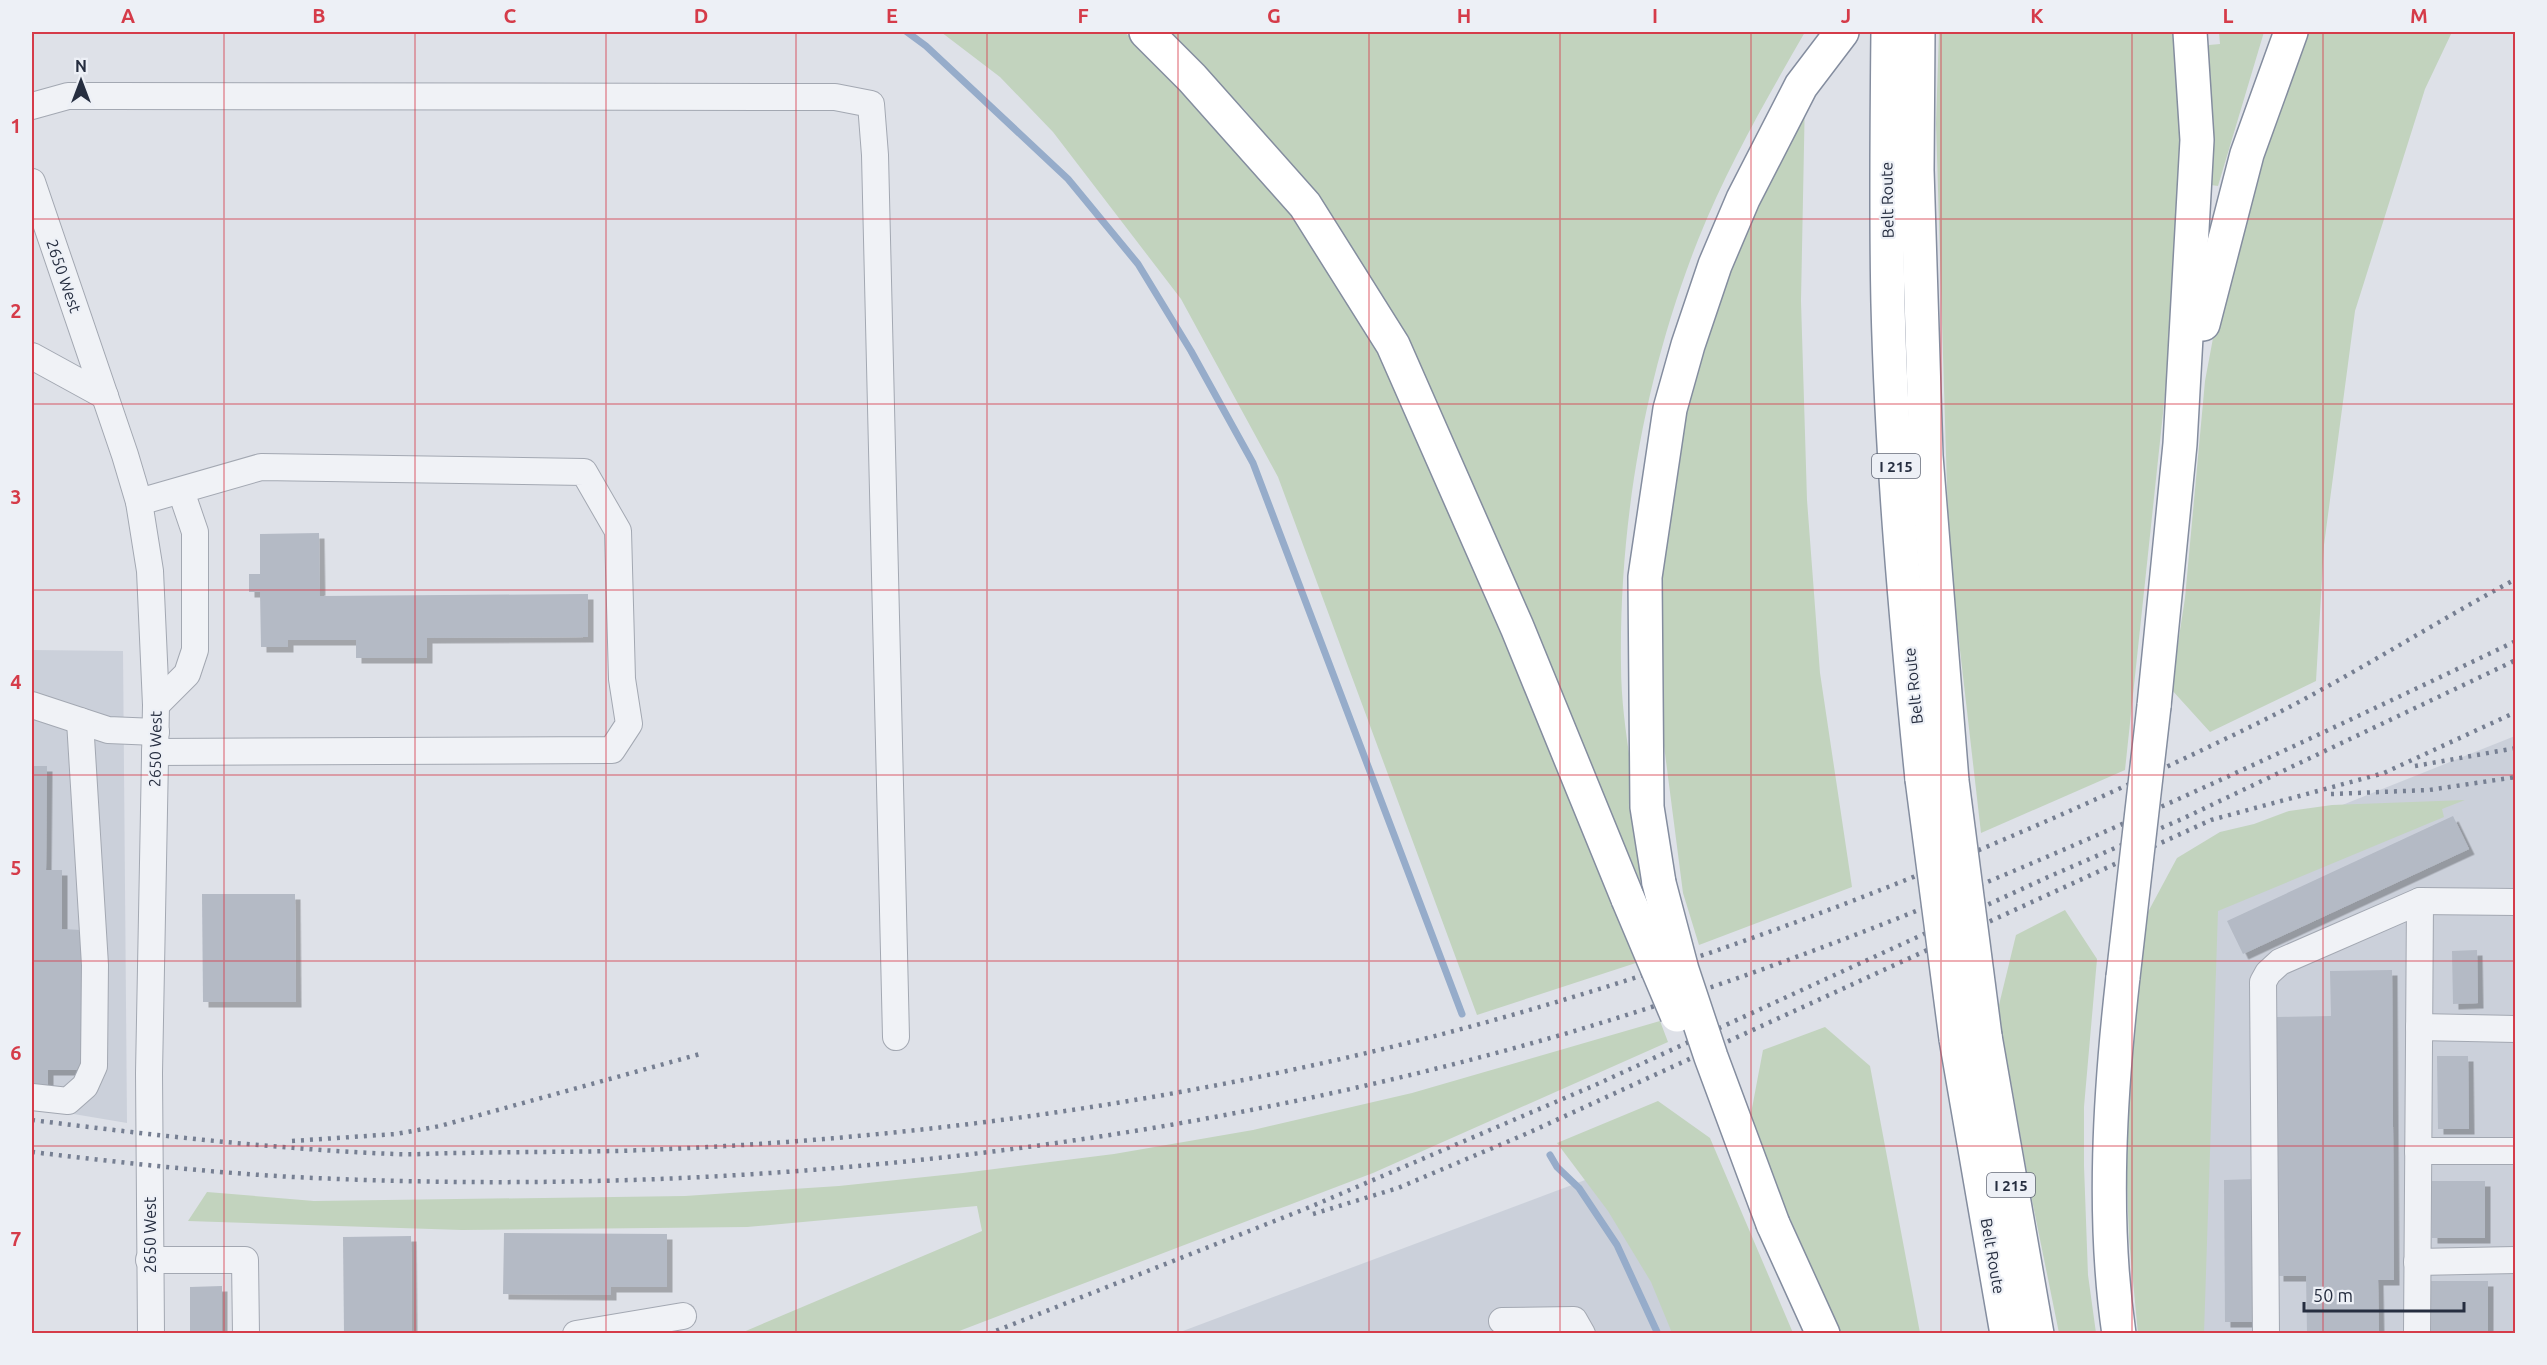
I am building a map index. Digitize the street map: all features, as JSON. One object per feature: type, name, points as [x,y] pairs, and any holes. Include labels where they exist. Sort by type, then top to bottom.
[{"type":"highway","points":[[1146,32],[1192,78],[1305,205],[1393,345],[1517,627],[1700,1070],[1822,1334]]},
{"type":"highway","points":[[1773,1224],[1707,1046],[1682,970],[1659,883],[1647,807],[1645,577],[1670,410],[1688,345],[1715,265],[1743,199],[1801,87],[1842,32]]},
{"type":"highway","name":"Belt Route","points":[[1888,32],[1888,304],[1895,456],[1906,613],[1937,780],[2007,1334]]},
{"type":"highway","name":"Belt Route","points":[[1918,32],[1917,170],[1937,780]]},
{"type":"highway","points":[[2119,1334],[2113,1294],[2111,1210],[2116,1034],[2154,706],[2180,444],[2197,140],[2190,32]]},
{"type":"highway","points":[[2180,444],[2209,293],[2229,218],[2247,154],[2290,32]]},
{"type":"highway","name":"Belt Route","points":[[1970,1038],[2037,1334]]},
{"type":"street","points":[[32,106],[68,96],[835,97],[871,104],[875,155],[897,1037]]},
{"type":"street","name":"2650 West","points":[[32,182],[139,502],[150,571],[156,705],[149,1073],[149,1260],[152,1334]]},
{"type":"street","points":[[32,356],[105,396]]},
{"type":"street","points":[[32,705],[108,730],[155,742],[612,750],[629,724],[622,679],[618,531],[584,472],[261,467],[139,502]]},
{"type":"street","points":[[156,705],[187,674],[195,650],[195,532],[181,491]]},
{"type":"street","points":[[32,1097],[68,1101],[86,1086],[94,1066],[95,966],[80,721]]},
{"type":"street","points":[[2417,1334],[2420,901]]},
{"type":"street","points":[[2266,1334],[2263,982],[2268,973],[2280,962],[2420,901],[2516,902]]},
{"type":"street","points":[[2419,1027],[2516,1029]]},
{"type":"street","points":[[2418,1151],[2516,1151]]},
{"type":"street","points":[[149,1260],[245,1260],[246,1334]]},
{"type":"street","points":[[2417,1262],[2516,1260]]},
{"type":"street","points":[[576,1334],[683,1316]]},
{"type":"street","points":[[1502,1321],[1574,1320],[1582,1334]]},
{"type":"shaded area","points":[[32,650],[123,651],[127,1123],[32,1107]]},
{"type":"shaded area","points":[[2515,736],[2515,1333],[2168,1334],[2207,859]]},
{"type":"shaded area","points":[[1633,1162],[1716,1334],[1175,1334]]},
{"type":"green space","points":[[941,32],[1124,32],[1157,60],[1245,151],[1332,268],[1396,384],[1645,960],[1477,1015],[1278,477],[1181,299],[1053,132],[1000,77]]},
{"type":"green space","points":[[1166,32],[1805,32],[1734,160],[1698,240],[1663,343],[1639,449],[1625,557],[1621,683],[1638,819],[1644,890],[1430,392],[1291,167],[1245,110]]},
{"type":"green space","points":[[1939,32],[2179,32],[2182,49],[2179,263],[2125,770],[1981,833],[1949,554],[1936,123]]},
{"type":"green space","points":[[2219,32],[2264,32],[2218,186],[2211,185],[2209,45],[2220,44]]},
{"type":"green space","points":[[2302,32],[2452,32],[2425,89],[2355,311],[2324,545],[2316,681],[2210,732],[2171,689],[2185,598],[2205,381],[2219,306],[2241,219]]},
{"type":"green space","points":[[1805,95],[1801,301],[1807,500],[1820,673],[1852,887],[1699,945],[1683,893],[1655,676],[1653,615],[1694,364],[1723,266]]},
{"type":"green space","points":[[2465,800],[2442,809],[2444,817],[2218,911],[2204,1333],[2138,1334],[2129,1238],[2126,1157],[2127,1072],[2141,925],[2177,858],[2220,832],[2254,824],[2289,811],[2332,805]]},
{"type":"green space","points":[[2065,910],[2097,959],[2084,1107],[2088,1275],[2096,1333],[2059,1333],[2031,1195],[1998,1009],[2016,935]]},
{"type":"green space","points":[[1660,1021],[1668,1042],[1373,1173],[954,1333],[741,1333],[982,1231],[977,1206],[747,1227],[462,1230],[188,1221],[207,1192],[314,1201],[685,1196],[839,1186],[1114,1154],[1253,1130],[1412,1093]]},
{"type":"green space","points":[[1825,1027],[1870,1066],[1920,1333],[1840,1333],[1749,1124],[1763,1050]]},
{"type":"green space","points":[[1658,1101],[1710,1138],[1793,1333],[1672,1333],[1651,1282],[1608,1211],[1557,1143]]},
{"type":"building","points":[[319,533],[320,596],[588,594],[588,637],[427,638],[427,658],[356,658],[356,640],[288,640],[288,647],[261,647],[260,592],[249,592],[249,574],[260,574],[260,534]]},
{"type":"building","points":[[32,766],[47,766],[46,870],[62,870],[62,929],[81,930],[81,1070],[48,1070],[48,1092],[32,1092]]},
{"type":"building","points":[[2453,816],[2469,849],[2243,954],[2227,921]]},
{"type":"building","points":[[202,894],[295,894],[296,1002],[203,1002]]},
{"type":"building","points":[[2477,950],[2478,1003],[2453,1004],[2452,951]]},
{"type":"building","points":[[2392,970],[2394,1280],[2378,1280],[2379,1334],[2307,1334],[2306,1276],[2278,1276],[2276,1017],[2331,1016],[2330,971]]},
{"type":"building","points":[[2437,1056],[2468,1056],[2469,1129],[2438,1129]]},
{"type":"building","points":[[2255,1179],[2257,1322],[2225,1322],[2224,1180]]},
{"type":"building","points":[[2431,1181],[2485,1181],[2485,1238],[2432,1238]]},
{"type":"building","points":[[504,1233],[667,1234],[667,1287],[611,1287],[611,1295],[503,1294]]},
{"type":"building","points":[[411,1236],[412,1334],[344,1334],[343,1237]]},
{"type":"building","points":[[2430,1281],[2488,1281],[2488,1334],[2431,1334]]},
{"type":"building","points":[[222,1286],[222,1334],[190,1334],[190,1287]]},
{"type":"waterway","points":[[907,32],[926,46],[1068,179],[1138,264],[1191,351],[1253,463],[1462,1014]]},
{"type":"waterway","points":[[1550,1155],[1557,1167],[1579,1188],[1617,1245],[1658,1334]]},
{"type":"railway","points":[[32,1120],[213,1141],[349,1152],[410,1154],[616,1151],[735,1146],[971,1124],[1206,1087],[1323,1063],[1438,1035],[1643,975],[1821,913],[1909,879],[2083,805],[2254,725],[2321,690],[2516,579]]},
{"type":"railway","points":[[32,1152],[208,1171],[315,1178],[474,1182],[632,1180],[791,1172],[949,1157],[1106,1136],[1263,1108],[1418,1073],[1571,1032],[1813,951],[2051,855],[2168,804],[2516,641]]},
{"type":"railway","points":[[988,1334],[1310,1207],[1593,1086],[2048,877],[2182,819],[2516,660]]},
{"type":"railway","points":[[1313,1214],[1398,1188],[1528,1133],[2211,820],[2384,773],[2516,712]]},
{"type":"railway","points":[[2415,766],[2516,748]]},
{"type":"railway","points":[[2331,794],[2429,790],[2516,777]]},
{"type":"railway","points":[[292,1141],[396,1134],[440,1126],[700,1054]]}]
